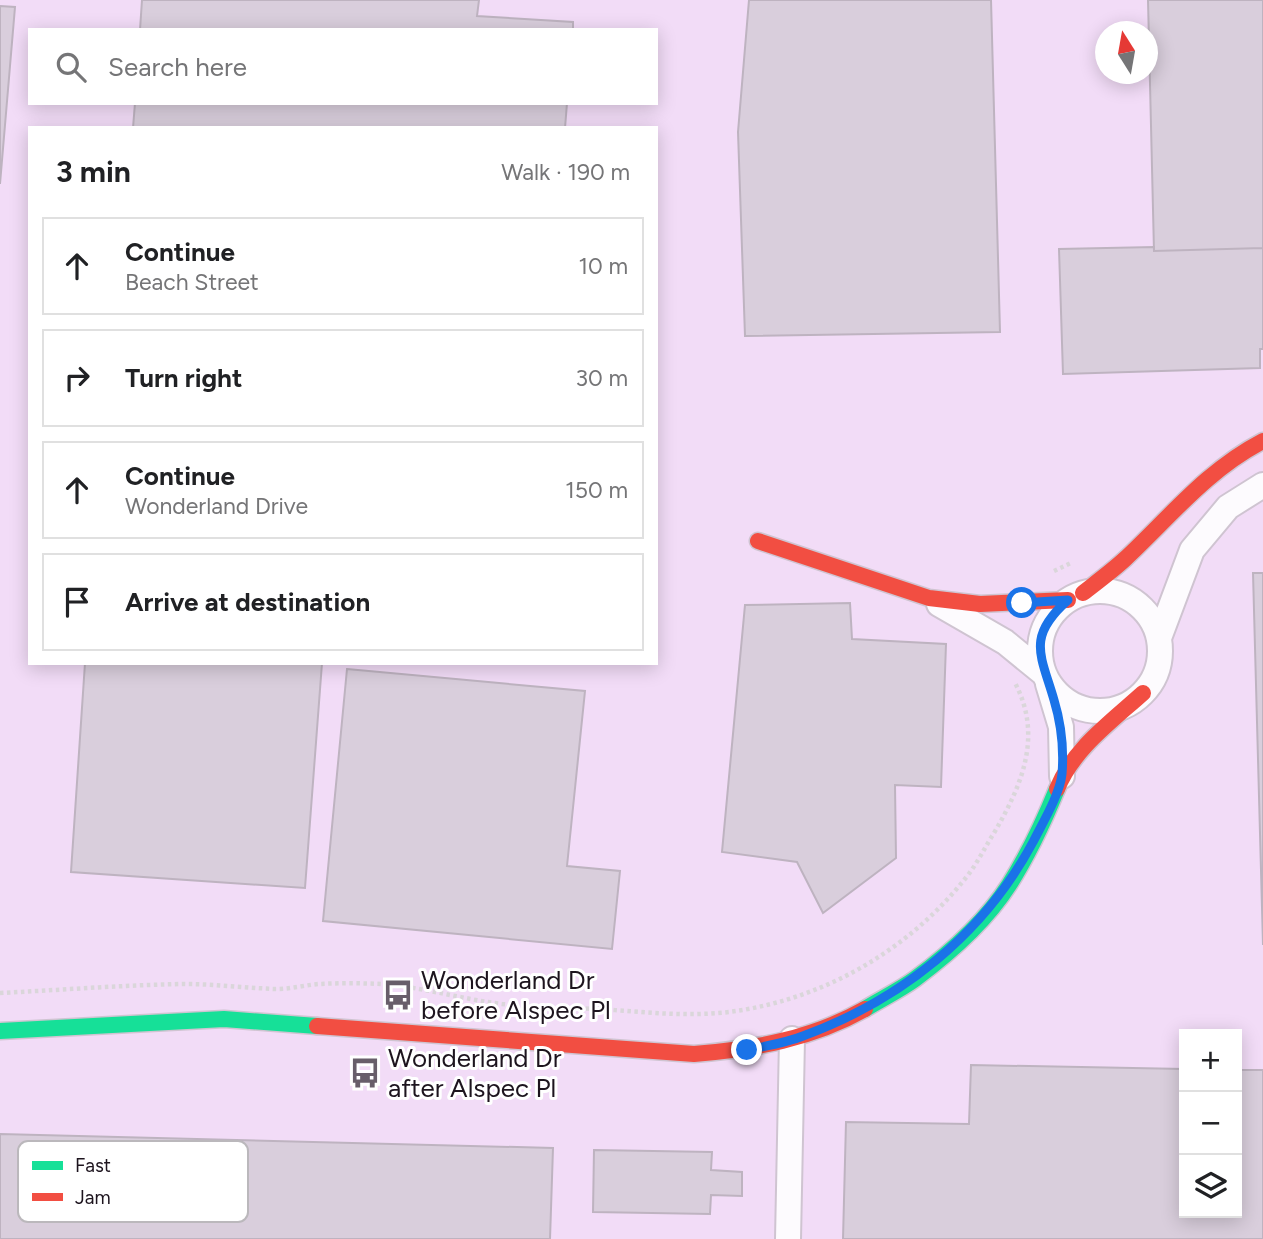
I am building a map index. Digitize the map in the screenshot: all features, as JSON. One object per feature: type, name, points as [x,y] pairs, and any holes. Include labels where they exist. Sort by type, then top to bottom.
[{"type":"street","points":[[1062,776],[1061,727],[1040,653],[1042,632],[1052,614],[1124,560],[1185,496],[1245,449],[1263,441]]},
{"type":"street","points":[[1159,638],[1192,550],[1228,507],[1263,485]]},
{"type":"street","points":[[0,1031],[224,1019],[694,1054],[747,1050],[792,1040],[859,1012],[914,980],[959,942],[1009,885],[1045,818],[1062,776],[1093,737],[1143,693],[1155,677],[1160,657],[1159,638],[1152,620],[1139,605],[1122,595],[1102,591],[1075,597],[980,604],[929,597],[758,541]]},
{"type":"street","points":[[929,597],[1005,642],[1046,678],[1060,696],[1076,706],[1093,711],[1112,710],[1129,704],[1143,693]]},
{"type":"street","points":[[788,1239],[792,1040]]},
{"type":"path","points":[[0,993],[185,984],[279,989],[322,984],[363,984],[420,988],[503,1004],[657,1015],[728,1012],[778,1003],[843,978],[903,942],[969,873],[1014,800],[1024,769],[1028,745],[1028,718],[1024,700],[1014,682]]},
{"type":"shaded area","points":[[0,0],[1263,0],[1263,1239],[0,1239]]},
{"type":"building","points":[[142,0],[479,0],[477,16],[573,22],[573,28],[140,28]]},
{"type":"building","points":[[749,0],[991,0],[1000,332],[745,336],[738,132]]},
{"type":"building","points":[[1148,0],[1263,0],[1263,248],[1154,251],[1150,84],[1158,84],[1158,21],[1149,21]]},
{"type":"building","points":[[0,6],[15,7],[0,184]]},
{"type":"building","points":[[135,105],[567,105],[565,126],[133,126]]},
{"type":"building","points":[[1154,247],[1154,251],[1263,248],[1263,349],[1260,349],[1260,368],[1063,374],[1059,249]]},
{"type":"building","points":[[1253,573],[1263,573],[1263,945]]},
{"type":"building","points":[[850,603],[852,639],[946,644],[941,787],[895,785],[896,858],[823,913],[797,862],[722,852],[745,605]]},
{"type":"building","points":[[85,665],[322,665],[305,888],[71,872]]},
{"type":"building","points":[[347,669],[585,691],[567,866],[620,871],[612,949],[323,921]]},
{"type":"building","points":[[971,1065],[1179,1069],[1179,1218],[1242,1218],[1242,1070],[1263,1070],[1263,1239],[843,1239],[846,1122],[969,1124]]},
{"type":"building","points":[[0,1134],[553,1148],[550,1239],[0,1239]]},
{"type":"building","points":[[594,1150],[712,1152],[711,1170],[742,1172],[742,1196],[711,1195],[710,1214],[593,1212]]},
{"type":"traffic: fast","points":[[865,1009],[928,969],[967,936],[990,911],[1023,862],[1057,789]]},
{"type":"traffic: fast","points":[[0,1031],[224,1019],[317,1026]]},
{"type":"traffic: jam","points":[[1083,593],[1125,559],[1207,480],[1263,441]]},
{"type":"traffic: jam","points":[[758,541],[929,598],[980,604],[1068,600]]},
{"type":"traffic: jam","points":[[1057,789],[1083,748],[1143,693]]},
{"type":"traffic: jam","points":[[317,1026],[694,1054],[782,1041],[824,1028],[865,1009]]},
{"type":"place","name":"Wonderland Dr before Alspec Pl","points":[[398,995]]},
{"type":"place","name":"Wonderland Dr after Alspec Pl","points":[[365,1073]]},
{"type":"route","points":[[747,1050],[802,1037],[859,1012],[914,980],[959,942],[1009,885],[1045,818],[1062,776],[1061,727],[1040,653],[1042,632],[1052,614],[1068,600],[1022,603]]}]
